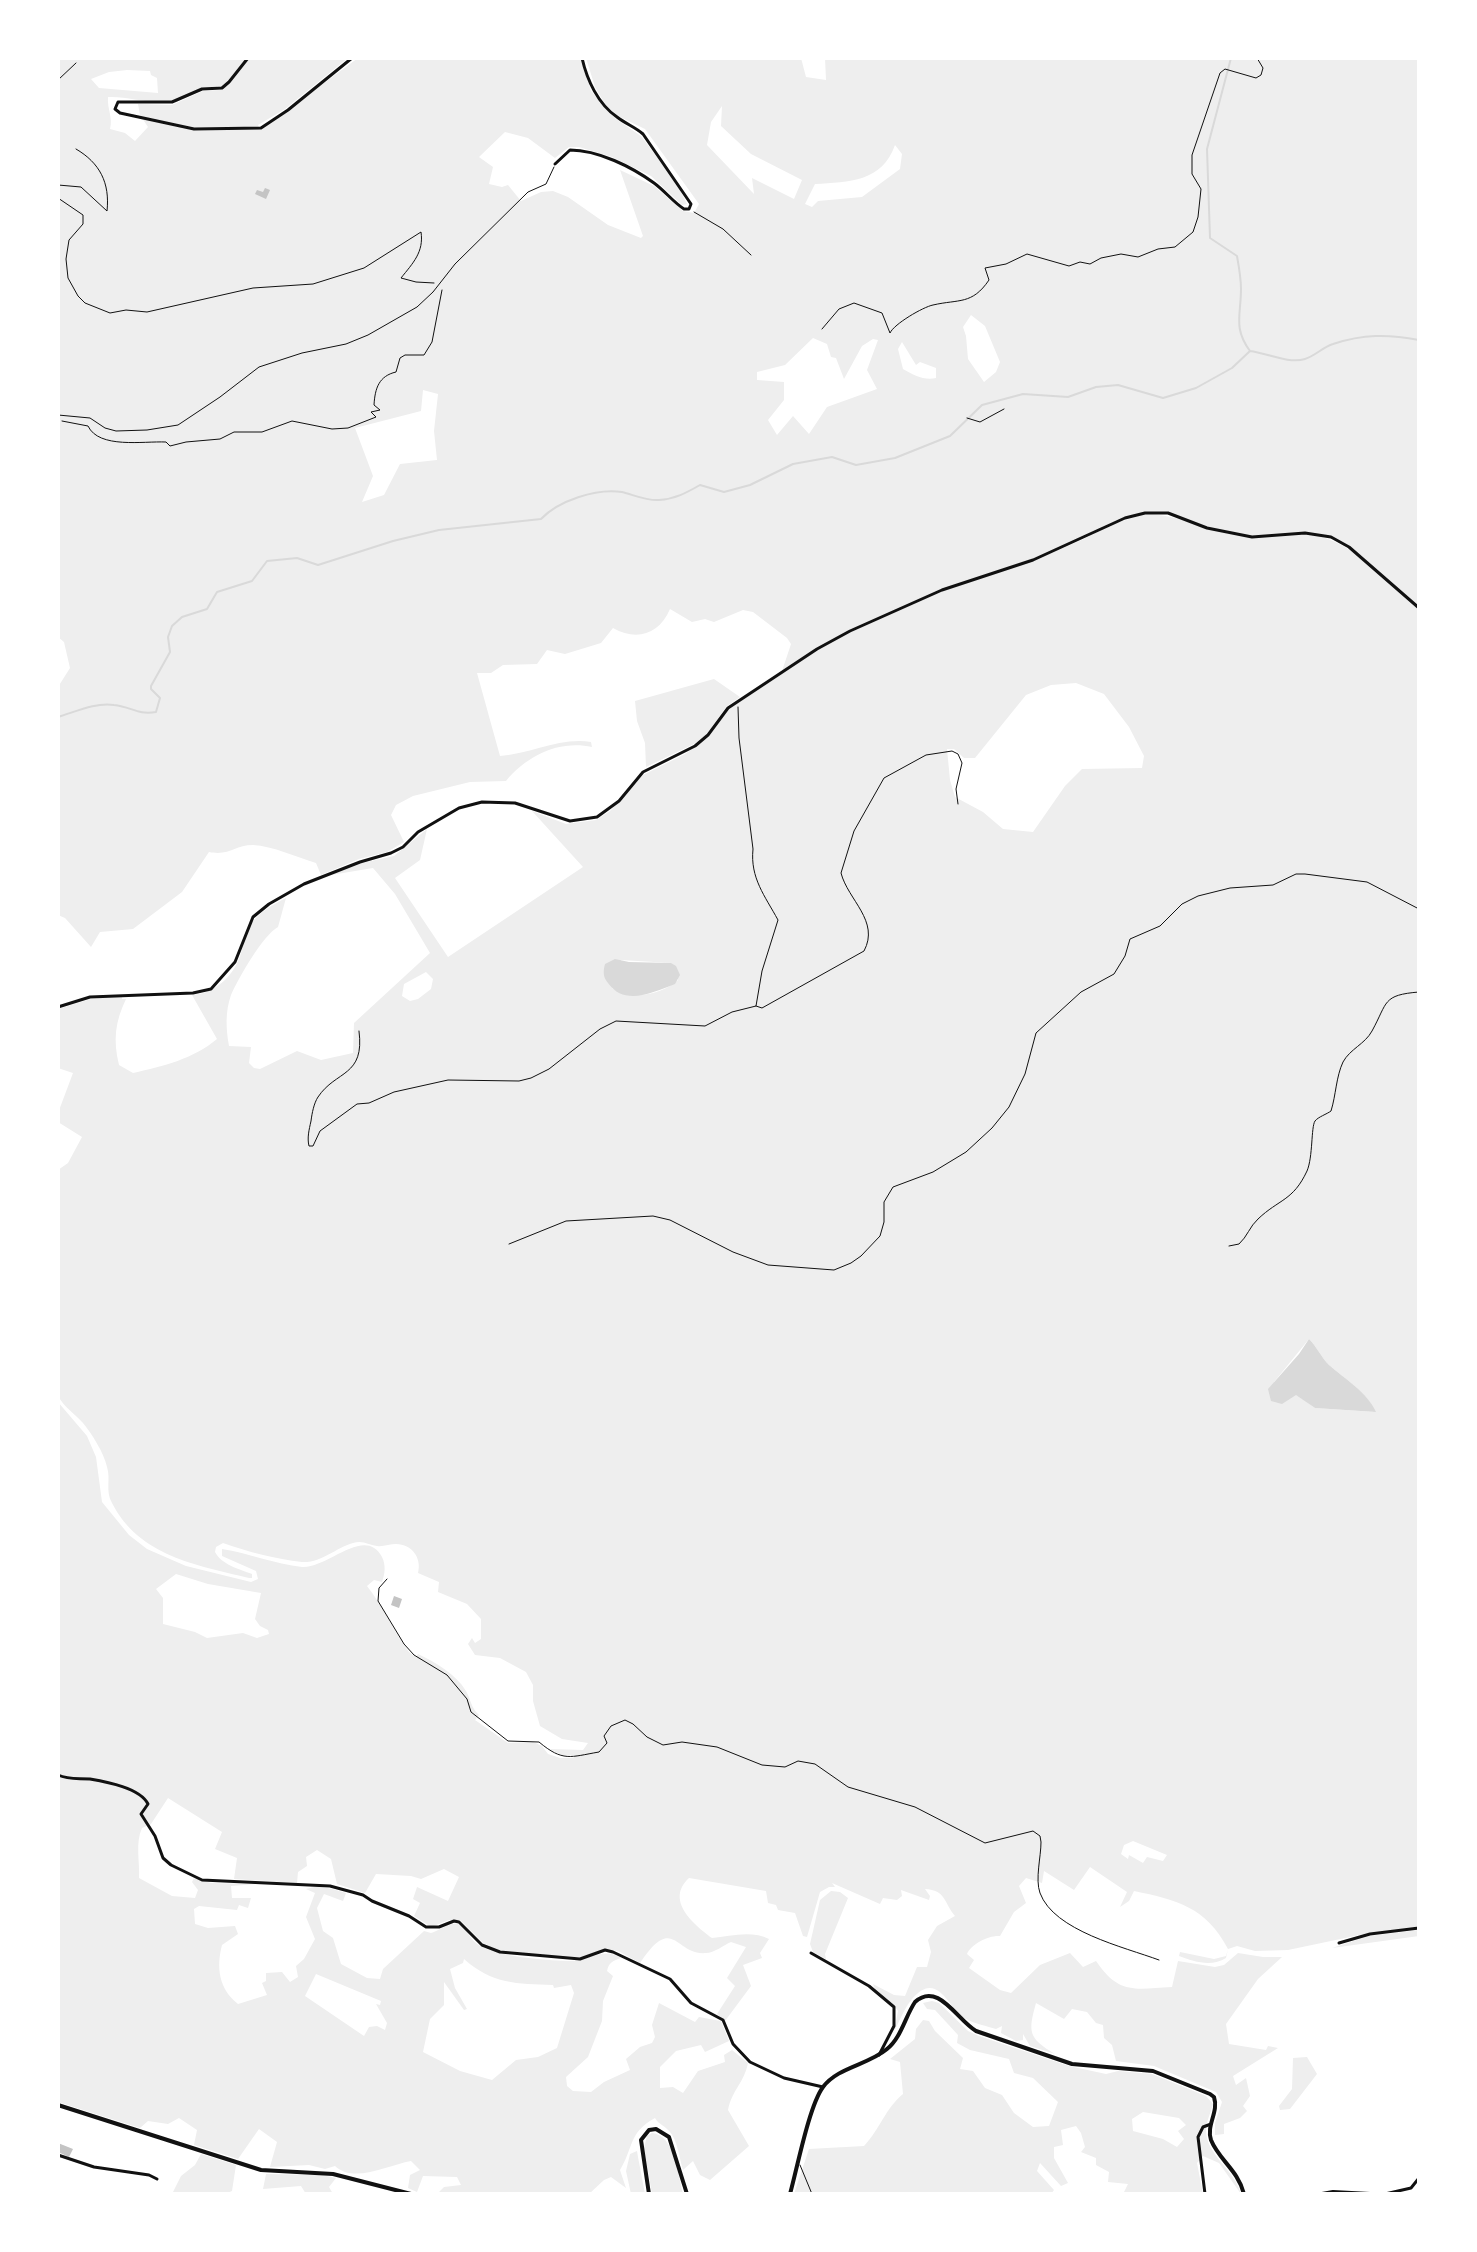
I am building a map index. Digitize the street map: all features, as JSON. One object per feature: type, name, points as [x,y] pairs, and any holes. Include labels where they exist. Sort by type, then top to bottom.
[{"type":"main road","points":[[790,2194],[814,2106],[823,2087],[832,2079],[879,2055],[897,2039],[915,2002],[926,1995],[942,2000],[966,2026],[1050,2058],[1097,2067],[1153,2071],[1210,2094],[1217,2106],[1211,2124],[1211,2139],[1235,2171],[1244,2194]]},
{"type":"main road","points":[[58,2105],[250,2166],[271,2171],[333,2174],[411,2194]]},
{"type":"main road","points":[[649,2194],[641,2140],[649,2130],[656,2129],[669,2137],[687,2194]]},
{"type":"main road","points":[[1322,2194],[1370,2194]]},
{"type":"street","points":[[248,58],[222,88],[202,89],[172,102],[118,102],[115,109],[120,113],[194,129],[261,128],[352,58]]},
{"type":"street","points":[[555,164],[570,150],[583,150],[642,176],[678,205],[689,209],[691,204],[643,134],[617,117],[598,98],[582,58]]},
{"type":"street","points":[[58,1007],[90,997],[193,993],[211,989],[235,962],[253,917],[269,904],[304,884],[403,847],[418,832],[459,808],[482,802],[515,803],[570,821],[597,817],[619,801],[643,772],[695,746],[708,735],[721,715],[738,701],[817,649],[942,590],[1033,560],[1084,539],[1110,524],[1145,513],[1168,513],[1207,528],[1252,537],[1305,533],[1331,537],[1349,547],[1419,608]]},
{"type":"street","points":[[58,1775],[89,1779],[140,1793],[148,1804],[141,1814],[155,1836],[163,1858],[202,1880],[330,1886],[363,1895],[426,1927],[459,1922],[482,1945],[500,1952],[580,1959],[605,1950],[613,1952],[670,1979],[691,2003],[723,2020],[733,2044],[750,2062],[784,2078],[823,2087]]},
{"type":"street","points":[[1339,1943],[1370,1934],[1419,1928]]},
{"type":"street","points":[[811,1953],[869,1986],[894,2007],[894,2026],[879,2055]]},
{"type":"street","points":[[1205,2194],[1198,2137],[1203,2127],[1211,2124]]},
{"type":"street","points":[[58,2155],[94,2167],[149,2175],[157,2179]]},
{"type":"street","points":[[1385,2194],[1411,2188],[1419,2178]]},
{"type":"lane","points":[[58,416],[90,418],[116,431],[178,425],[259,367],[302,353],[346,344],[368,335],[417,307],[455,264],[528,192],[546,184],[555,164]]},
{"type":"lane","points":[[798,2163],[812,2194]]},
{"type":"path","points":[[822,329],[839,309],[854,303],[882,313],[890,333],[896,324],[931,305],[949,305],[980,293],[989,280],[985,268],[1006,264],[1027,254],[1069,266],[1080,262],[1090,264],[1121,254],[1138,257],[1158,249],[1175,247],[1193,232],[1198,217],[1201,189],[1192,174],[1192,155],[1220,73],[1225,69],[1256,78],[1263,68],[1257,58]]},
{"type":"path","points":[[58,80],[76,63]]},
{"type":"path","points":[[58,185],[81,187],[107,211],[109,195],[100,169],[91,158],[76,149]]},
{"type":"path","points":[[58,198],[83,215],[83,224],[69,240],[66,259],[68,278],[85,303],[110,313],[126,310],[147,312],[253,288],[313,284],[364,268],[421,232],[422,245],[416,259],[401,278],[440,283],[441,300],[432,342],[424,355],[400,358],[396,372],[389,373],[378,385],[374,405],[380,410],[371,412],[376,417],[348,428],[332,429],[292,421],[262,432],[234,432],[220,439],[170,446],[166,442],[104,441],[92,434],[88,426],[64,423],[58,416]]},
{"type":"path","points":[[689,209],[723,229],[751,255]]},
{"type":"path","points":[[967,418],[980,422],[1004,409]]},
{"type":"path","points":[[738,701],[739,738],[753,849],[751,867],[778,920],[762,971],[756,1006]]},
{"type":"path","points":[[359,1031],[357,1056],[348,1074],[319,1096],[312,1113],[309,1146],[313,1146],[320,1131],[357,1104],[448,1080],[519,1081],[531,1078],[549,1069],[600,1029],[616,1021],[705,1026],[732,1012],[756,1006],[762,1008],[860,955],[867,946],[870,935],[864,917],[841,873],[854,831],[884,778],[926,755],[952,751],[961,757],[962,763],[956,789],[958,804]]},
{"type":"path","points":[[509,1244],[555,1225],[593,1218],[608,1220],[653,1216],[670,1220],[733,1252],[768,1265],[834,1270],[861,1256],[880,1236],[884,1202],[893,1187],[933,1172],[966,1152],[992,1128],[1009,1107],[1025,1074],[1036,1033],[1081,992],[1114,974],[1130,939],[1160,926],[1182,904],[1198,896],[1230,888],[1273,885],[1296,874],[1305,874],[1367,882],[1419,909]]},
{"type":"path","points":[[1229,1246],[1239,1244],[1254,1222],[1296,1190],[1308,1168],[1315,1122],[1331,1111],[1342,1064],[1349,1052],[1371,1034],[1389,998],[1405,992],[1419,992]]},
{"type":"path","points":[[387,1579],[379,1588],[378,1601],[404,1644],[414,1655],[447,1675],[467,1699],[471,1712],[508,1741],[539,1742],[552,1754],[562,1756],[599,1752],[607,1743],[605,1732],[617,1721],[625,1720],[663,1745],[682,1742],[717,1747],[762,1765],[785,1767],[798,1761],[815,1764],[848,1787],[915,1807],[985,1843],[1033,1831],[1040,1836],[1041,1842],[1040,1894],[1054,1914],[1075,1929],[1159,1960]]},
{"type":"shaded area","points":[[58,58],[348,58],[285,109],[258,125],[260,130],[358,58],[581,58],[591,91],[616,119],[641,136],[676,182],[687,204],[682,205],[651,176],[612,157],[579,147],[569,147],[555,158],[528,138],[505,132],[479,157],[493,167],[489,184],[508,185],[521,201],[541,192],[553,191],[568,197],[608,225],[641,238],[643,236],[620,170],[654,186],[683,211],[694,213],[699,204],[645,129],[618,116],[605,104],[595,87],[586,58],[801,58],[806,77],[826,80],[825,58],[1419,58],[1419,606],[1350,546],[1331,536],[1304,532],[1252,536],[1207,527],[1168,512],[1144,512],[1110,523],[1032,559],[942,589],[849,631],[782,671],[791,644],[753,612],[743,610],[714,622],[705,619],[692,622],[670,609],[660,625],[646,633],[630,634],[613,628],[601,643],[565,654],[547,650],[537,664],[503,665],[491,673],[477,673],[500,756],[568,742],[591,742],[592,747],[567,746],[544,752],[533,757],[506,781],[470,782],[413,796],[396,805],[391,815],[404,842],[387,852],[359,859],[321,875],[316,863],[268,847],[247,845],[222,853],[209,852],[182,892],[133,929],[100,932],[91,947],[65,918],[58,915],[58,687],[70,668],[64,642],[58,637]],"holes":[[[150,71],[157,78],[158,93],[99,88],[91,79],[109,72]],[[218,86],[220,90],[203,91],[172,105],[138,104],[140,115],[148,127],[135,141],[125,133],[110,129],[108,97],[168,101]],[[722,106],[721,126],[751,154],[802,180],[794,199],[752,178],[754,194],[707,145],[711,122]],[[895,145],[902,154],[900,169],[862,197],[818,201],[812,207],[805,204],[815,184],[852,181],[882,166]],[[971,315],[985,326],[1000,362],[996,372],[984,382],[968,359],[963,327]],[[813,338],[827,344],[844,379],[862,346],[873,339],[878,340],[867,370],[877,389],[827,407],[809,434],[793,416],[777,435],[768,420],[784,400],[784,382],[757,380],[757,372],[785,365]],[[902,342],[916,365],[920,362],[936,368],[936,378],[923,378],[903,369],[898,349]],[[423,390],[438,394],[434,431],[437,460],[400,464],[384,495],[362,502],[373,476],[355,428],[421,411]]]},
{"type":"shaded area","points":[[1145,514],[1168,516],[1244,536],[1319,536],[1350,550],[1419,609],[1419,1927],[1369,1933],[1288,1950],[1255,1951],[1237,1946],[1228,1949],[1210,1923],[1177,1902],[1134,1891],[1129,1901],[1120,1907],[1127,1892],[1090,1867],[1074,1890],[1044,1871],[1042,1883],[1026,1878],[1019,1886],[1026,1903],[1014,1912],[1000,1936],[981,1941],[967,1954],[974,1960],[969,1968],[1000,1990],[1011,1993],[1040,1965],[1070,1953],[1083,1967],[1096,1961],[1112,1980],[1138,1989],[1172,1987],[1178,1961],[1215,1967],[1224,1965],[1238,1953],[1282,1957],[1258,1979],[1226,2024],[1229,2044],[1266,2050],[1268,2046],[1278,2048],[1233,2076],[1236,2085],[1246,2078],[1250,2096],[1243,2106],[1247,2111],[1240,2118],[1224,2124],[1224,2134],[1215,2135],[1215,2123],[1222,2102],[1216,2092],[1154,2066],[1116,2061],[1112,2045],[1104,2038],[1103,2025],[1096,2023],[1087,2012],[1072,2009],[1064,2019],[1036,2003],[1032,2033],[1055,2054],[1030,2046],[1023,2034],[1023,2040],[1016,2041],[1001,2033],[1002,2026],[996,2029],[966,2019],[942,1994],[929,1988],[912,1999],[894,2031],[898,2011],[878,1993],[873,1984],[894,1995],[905,1996],[917,1967],[927,1967],[931,1952],[928,1940],[937,1926],[955,1916],[941,1895],[932,1890],[925,1889],[929,1900],[901,1890],[902,1896],[897,1900],[883,1898],[880,1904],[832,1883],[835,1887],[820,1892],[807,1937],[803,1936],[795,1913],[778,1910],[776,1905],[768,1903],[766,1891],[689,1878],[682,1886],[680,1895],[684,1911],[712,1938],[748,1934],[769,1939],[760,1953],[762,1958],[743,1965],[751,1986],[725,2021],[717,2014],[735,1986],[727,1978],[746,1947],[731,1942],[709,1953],[696,1952],[668,1938],[651,1948],[640,1963],[618,1951],[606,1949],[586,1957],[498,1950],[483,1943],[460,1920],[449,1920],[431,1927],[414,1916],[420,1903],[413,1899],[417,1887],[448,1901],[459,1877],[444,1869],[421,1879],[376,1874],[365,1893],[337,1884],[331,1859],[317,1850],[306,1857],[307,1866],[298,1872],[297,1883],[234,1879],[237,1858],[215,1849],[222,1832],[168,1798],[151,1824],[142,1828],[138,1846],[139,1878],[172,1896],[195,1898],[198,1890],[192,1882],[194,1878],[211,1883],[257,1884],[231,1886],[232,1898],[251,1898],[248,1908],[239,1905],[237,1910],[199,1906],[194,1909],[195,1924],[208,1928],[235,1926],[238,1934],[222,1945],[219,1970],[223,1985],[238,2004],[267,1995],[262,1983],[266,1981],[266,1973],[282,1972],[290,1982],[298,1977],[296,1966],[304,1959],[315,1939],[306,1917],[315,1893],[306,1889],[316,1887],[346,1893],[343,1901],[324,1894],[317,1908],[323,1931],[333,1938],[341,1964],[367,1978],[380,1979],[383,1969],[424,1931],[431,1933],[454,1924],[462,1926],[484,1948],[507,1955],[568,1961],[601,1954],[614,1955],[621,1958],[612,1962],[607,1971],[613,1976],[603,2001],[602,2021],[588,2057],[566,2077],[567,2086],[573,2091],[591,2092],[630,2070],[626,2059],[640,2047],[652,2043],[655,2037],[652,2025],[659,2003],[695,2022],[699,2017],[721,2021],[729,2041],[705,2052],[701,2045],[676,2051],[660,2067],[660,2088],[673,2087],[683,2093],[698,2071],[725,2062],[724,2055],[732,2050],[748,2063],[728,2110],[749,2146],[710,2180],[700,2175],[693,2161],[683,2170],[674,2139],[655,2118],[640,2129],[620,2170],[626,2188],[611,2177],[589,2194],[437,2194],[444,2187],[461,2185],[457,2177],[423,2176],[417,2192],[408,2188],[410,2175],[420,2170],[411,2161],[361,2173],[343,2171],[335,2166],[325,2169],[309,2165],[270,2167],[277,2142],[259,2129],[238,2159],[194,2145],[197,2130],[179,2118],[168,2124],[148,2121],[140,2128],[58,2102],[58,1402],[87,1436],[96,1457],[102,1502],[129,1535],[147,1549],[186,1566],[251,1582],[258,1579],[256,1571],[222,1556],[222,1549],[302,1567],[323,1562],[356,1547],[366,1545],[375,1548],[385,1566],[384,1576],[382,1582],[374,1580],[367,1586],[409,1652],[438,1665],[462,1685],[479,1715],[475,1720],[508,1743],[533,1742],[542,1746],[548,1754],[560,1758],[576,1755],[562,1755],[549,1749],[583,1750],[588,1743],[562,1739],[540,1726],[533,1701],[533,1685],[526,1672],[500,1658],[475,1655],[468,1644],[472,1638],[475,1643],[481,1639],[481,1619],[467,1604],[438,1592],[439,1582],[418,1573],[417,1557],[407,1546],[357,1542],[309,1562],[262,1555],[223,1543],[216,1547],[215,1552],[222,1560],[252,1574],[249,1578],[171,1556],[153,1547],[123,1521],[110,1498],[108,1472],[94,1438],[58,1396],[58,1170],[68,1163],[82,1137],[58,1122],[58,1113],[73,1073],[58,1068],[58,1009],[91,999],[122,996],[126,999],[116,1031],[119,1065],[133,1073],[188,1057],[217,1039],[192,995],[209,991],[229,976],[238,961],[251,924],[262,912],[286,898],[278,927],[258,948],[231,995],[227,1020],[229,1046],[251,1047],[249,1063],[260,1069],[297,1051],[321,1060],[353,1053],[354,1023],[430,953],[395,894],[373,868],[331,875],[362,863],[394,856],[427,829],[420,860],[395,878],[448,957],[583,867],[532,811],[566,824],[596,820],[610,811],[643,775],[685,754],[709,737],[728,709],[817,650],[851,632],[942,591],[1033,561],[1110,525]],"holes":[[[1076,683],[1104,694],[1129,727],[1144,756],[1142,768],[1082,769],[1065,786],[1033,832],[1003,829],[983,812],[955,797],[947,749],[954,749],[964,758],[975,758],[1026,695],[1051,685]],[[621,960],[671,963],[678,980],[655,993],[637,995],[612,988]],[[426,972],[433,979],[431,989],[418,999],[410,1001],[402,996],[404,984]],[[1309,1339],[1329,1365],[1361,1392],[1375,1412],[1315,1408],[1296,1394],[1291,1396],[1274,1382]],[[176,1574],[208,1584],[261,1593],[255,1619],[269,1634],[257,1638],[243,1633],[207,1638],[163,1624],[163,1598],[156,1589]],[[1133,1841],[1167,1855],[1163,1861],[1147,1857],[1143,1863],[1121,1854],[1124,1845]],[[464,1959],[485,1973],[506,1981],[553,1985],[554,1988],[571,1985],[574,1993],[557,2048],[538,2057],[516,2060],[492,2080],[460,2071],[423,2052],[430,2019],[444,2005],[444,1982],[464,2010],[467,2009],[455,1988],[450,1969],[463,1963]],[[316,1974],[381,2001],[380,2005],[376,2004],[387,2023],[385,2030],[377,2026],[369,2027],[364,2036],[305,1996]]]},
{"type":"shaded area","points":[[714,679],[740,697],[726,707],[706,735],[694,744],[646,767],[645,743],[637,721],[635,701]]},
{"type":"shaded area","points":[[615,959],[671,963],[680,975],[675,984],[631,996],[615,990],[604,976],[605,964]]},
{"type":"shaded area","points":[[1309,1339],[1329,1365],[1361,1392],[1376,1412],[1315,1408],[1296,1395],[1282,1404],[1271,1401],[1268,1389]]},
{"type":"shaded area","points":[[831,1891],[840,1892],[848,1898],[825,1954],[826,1959],[813,1952],[810,1944],[820,1900]]},
{"type":"shaded area","points":[[1419,1930],[1419,1936],[1332,1948],[1369,1936]]},
{"type":"shaded area","points":[[1228,1949],[1226,1958],[1209,1963],[1179,1956],[1180,1952],[1214,1959],[1226,1956]]},
{"type":"shaded area","points":[[923,2003],[939,2003],[968,2031],[979,2036],[1069,2066],[1106,2074],[1118,2071],[1152,2074],[1206,2096],[1213,2104],[1206,2127],[1207,2139],[1241,2194],[1219,2163],[1203,2156],[1197,2163],[1203,2194],[1123,2194],[1128,2184],[1108,2182],[1109,2172],[1096,2165],[1096,2158],[1081,2152],[1085,2147],[1076,2126],[1061,2130],[1063,2145],[1054,2147],[1054,2158],[1068,2183],[1061,2186],[1040,2163],[1037,2171],[1054,2190],[1051,2194],[794,2194],[809,2149],[864,2146],[870,2140],[903,2094],[900,2062],[890,2059],[915,2039],[916,2029],[923,2020],[929,2021],[963,2058],[960,2069],[973,2071],[985,2088],[1002,2095],[1014,2113],[1033,2127],[1049,2126],[1058,2102],[1033,2078],[1014,2073],[1009,2059],[970,2050],[957,2043],[958,2035],[935,2010],[927,2009]],"holes":[[[1143,2112],[1179,2118],[1186,2125],[1178,2131],[1184,2139],[1177,2147],[1163,2139],[1133,2131],[1132,2119]]]},
{"type":"shaded area","points":[[1307,2057],[1317,2074],[1290,2109],[1280,2110],[1279,2106],[1292,2089],[1293,2058]]},
{"type":"shaded area","points":[[652,2133],[660,2135],[671,2148],[683,2194],[652,2194],[644,2148],[647,2136]]},
{"type":"shaded area","points":[[637,2151],[645,2194],[631,2194],[626,2171],[630,2154]]},
{"type":"shaded area","points":[[201,2154],[236,2165],[232,2191],[225,2194],[172,2194],[181,2176],[195,2165]]},
{"type":"shaded area","points":[[266,2174],[336,2178],[329,2187],[333,2194],[306,2194],[301,2186],[263,2189]]},
{"type":"building","points":[[265,188],[270,190],[266,199],[255,194],[257,190],[263,192]]},
{"type":"building","points":[[394,1596],[402,1599],[399,1608],[391,1605]]},
{"type":"building","points":[[58,2143],[73,2149],[69,2157],[58,2152]]},
{"type":"waterway","points":[[1231,58],[1207,149],[1210,238],[1237,256],[1241,285],[1239,321],[1241,335],[1250,351]]},
{"type":"waterway","points":[[58,717],[107,704],[156,712],[160,698],[151,686],[170,652],[168,637],[172,626],[182,617],[207,609],[217,592],[252,581],[267,561],[297,558],[318,565],[439,530],[541,519],[567,501],[601,492],[622,492],[650,500],[665,499],[700,485],[724,492],[750,485],[793,464],[832,457],[856,465],[895,458],[950,436],[982,405],[1023,394],[1068,397],[1096,387],[1118,385],[1163,398],[1196,388],[1232,368],[1250,351],[1298,360],[1309,358],[1329,345],[1355,338],[1386,336],[1419,340]]}]
